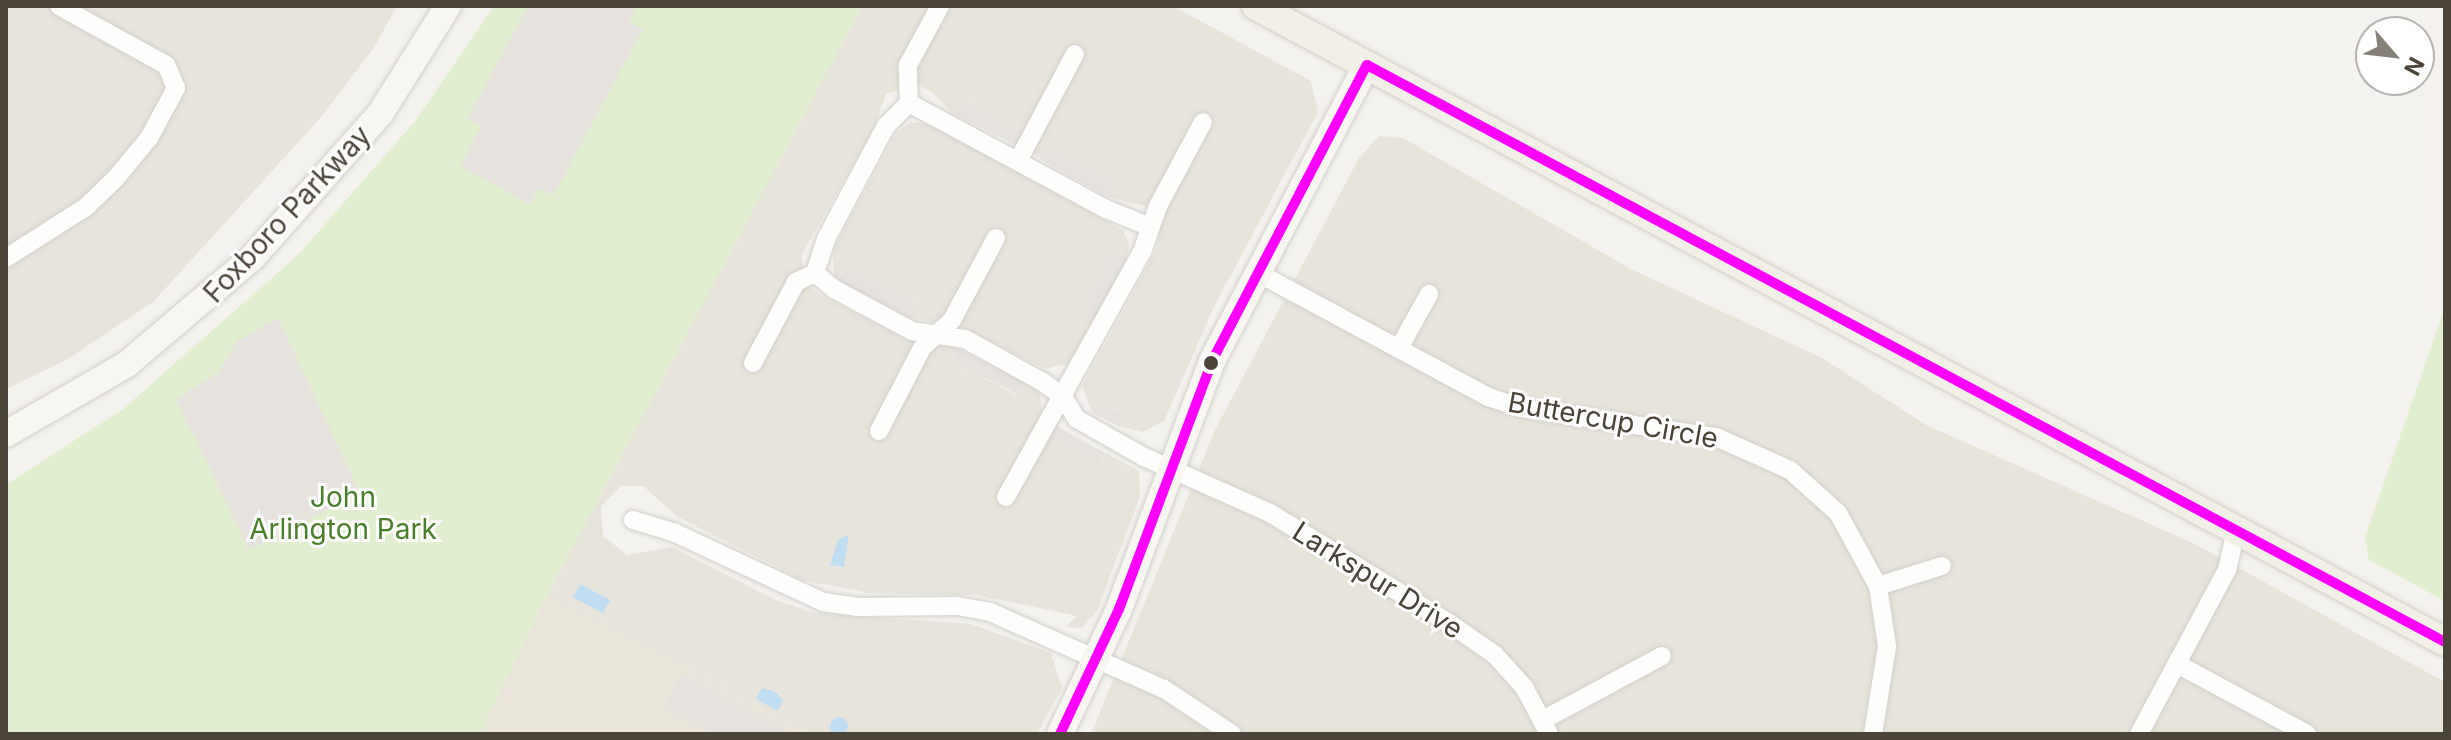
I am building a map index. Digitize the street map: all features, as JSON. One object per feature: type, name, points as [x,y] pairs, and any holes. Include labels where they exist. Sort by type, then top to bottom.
[{"type":"main road","points":[[1256,6],[2445,642]]},
{"type":"street","points":[[6,258],[86,207],[116,178],[149,138],[176,88],[166,65],[59,6]]},
{"type":"street","name":"Foxboro Parkway","points":[[6,434],[127,364],[253,257],[380,114],[448,6]]},
{"type":"street","points":[[753,363],[796,282],[815,273],[827,237],[886,126],[909,103],[908,65],[940,6]]},
{"type":"street","points":[[1018,161],[1075,54]]},
{"type":"street","points":[[1060,734],[1099,658],[1212,361],[1367,65]]},
{"type":"street","points":[[909,103],[1148,226]]},
{"type":"street","points":[[1006,497],[1142,252],[1148,226],[1203,122]]},
{"type":"street","points":[[879,431],[922,348],[952,320],[996,238]]},
{"type":"street","name":"Larkspur Drive","points":[[815,273],[834,289],[912,331],[965,339],[1063,397],[1077,419],[1270,513],[1461,631],[1495,655],[1524,687],[1546,727]]},
{"type":"street","name":"Buttercup Circle","points":[[1258,273],[1488,397],[1521,408],[1701,434],[1764,455],[1838,513],[1878,586],[1887,646],[1873,734]]},
{"type":"street","points":[[1399,348],[1429,294]]},
{"type":"street","points":[[633,520],[673,532],[823,602],[979,610],[1099,658],[1164,689],[1232,734]]},
{"type":"street","points":[[2139,734],[2227,570],[2236,531]]},
{"type":"street","points":[[1878,586],[1942,566]]},
{"type":"street","points":[[1546,727],[1662,656]]},
{"type":"street","points":[[2177,664],[2307,734]]},
{"type":"shaded area","points":[[6,6],[397,6],[373,49],[322,116],[154,301],[68,359],[6,389]]},
{"type":"shaded area","points":[[528,6],[637,6],[629,22],[643,29],[553,196],[539,189],[530,204],[460,166],[481,127],[467,119]]},
{"type":"shaded area","points":[[862,6],[1173,6],[1311,81],[1318,112],[1215,305],[1164,421],[1143,432],[1119,426],[1125,415],[1099,402],[1092,412],[1082,386],[1158,247],[1161,222],[1153,208],[1108,197],[1116,183],[1045,146],[1039,157],[1012,143],[1017,132],[961,99],[952,113],[934,94],[917,84],[886,94],[873,130],[802,254],[803,277],[812,290],[905,339],[957,348],[950,360],[1016,395],[1024,382],[1040,393],[1042,412],[1060,428],[1055,439],[1101,463],[1106,453],[1139,471],[1140,497],[1097,611],[1082,628],[1065,627],[1077,616],[976,595],[868,593],[802,580],[678,517],[643,486],[621,486],[601,507],[603,536],[627,555],[672,547],[776,600],[814,613],[971,624],[1051,653],[1062,688],[1037,734],[809,734],[547,595]]},
{"type":"shaded area","points":[[960,99],[1018,132],[1012,143],[952,113]]},
{"type":"shaded area","points":[[911,122],[928,124],[1123,230],[1129,243],[1127,258],[1112,251],[1081,310],[1095,318],[1068,364],[1045,369],[958,325],[909,318],[916,303],[846,266],[838,280],[834,275],[833,250],[896,133]]},
{"type":"shaded area","points":[[1379,136],[1403,138],[1631,269],[1820,357],[1928,426],[2195,544],[2445,682],[2445,734],[1091,734],[1215,430],[1359,158]]},
{"type":"shaded area","points":[[1045,145],[1117,183],[1108,197],[1045,162],[1039,157]]},
{"type":"shaded area","points":[[1112,250],[1127,258],[1095,318],[1080,310]]},
{"type":"shaded area","points":[[846,266],[917,304],[909,318],[838,280]]},
{"type":"shaded area","points":[[278,318],[360,493],[249,550],[176,399],[219,372],[237,341]]},
{"type":"shaded area","points":[[957,348],[1024,382],[1017,395],[951,360]]},
{"type":"shaded area","points":[[1098,402],[1125,416],[1119,426],[1093,413]]},
{"type":"shaded area","points":[[1060,428],[1105,453],[1099,465],[1054,439]]},
{"type":"shaded area","points":[[547,595],[809,734],[480,734]]},
{"type":"shaded area","points":[[681,674],[793,734],[714,734],[664,707]]},
{"type":"green space","name":"John Arlington Park","points":[[494,6],[862,6],[547,595],[480,734],[6,734],[6,485],[123,409],[298,255],[416,120]]},
{"type":"green space","points":[[2445,307],[2445,601],[2369,560],[2365,537]]},
{"type":"water","points":[[849,534],[844,567],[830,565],[838,540]]},
{"type":"water","points":[[580,584],[610,600],[603,613],[573,597]]},
{"type":"water","points":[[762,688],[774,691],[783,700],[778,711],[756,699]]},
{"type":"water","points":[[839,717],[848,726],[839,735],[830,726]]},
{"type":"transit line","points":[[1060,734],[1119,609],[1212,361],[1367,65],[2445,642]]}]
